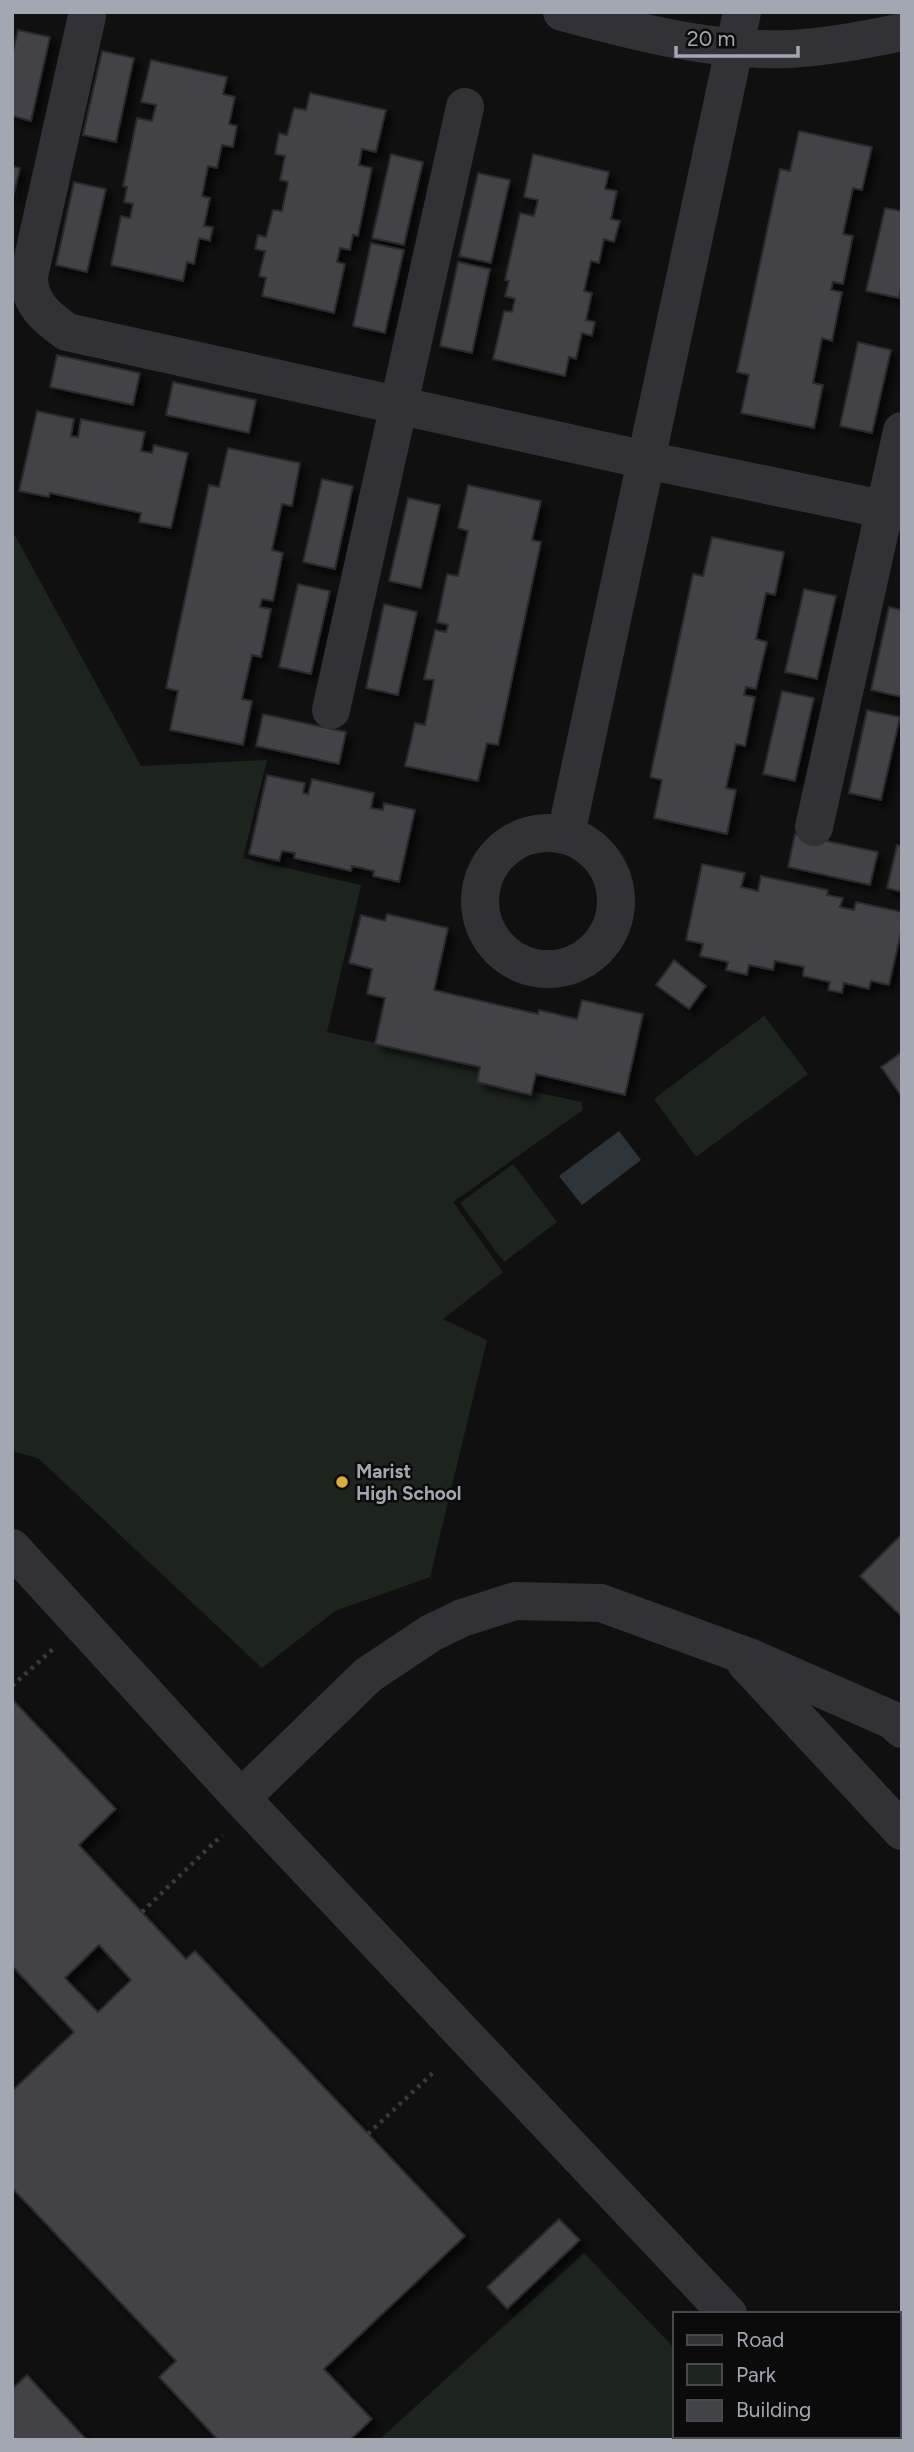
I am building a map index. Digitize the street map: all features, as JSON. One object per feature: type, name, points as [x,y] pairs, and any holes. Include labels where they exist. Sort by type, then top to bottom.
[{"type":"street","points":[[587,15],[645,34],[739,29],[789,49],[850,44],[902,32]]},
{"type":"street","points":[[87,16],[29,276],[33,300],[42,313],[67,332],[646,460],[893,511]]},
{"type":"street","points":[[566,834],[739,29]]},
{"type":"street","points":[[331,710],[465,107]]},
{"type":"street","points":[[814,827],[893,511],[902,431]]},
{"type":"street","points":[[12,1548],[241,1798],[725,2312]]},
{"type":"street","points":[[241,1798],[368,1675],[430,1633],[462,1618],[515,1601],[601,1603],[736,1652],[892,1720],[902,1729]]},
{"type":"street","points":[[736,1652],[902,1831]]},
{"type":"path","points":[[12,1686],[47,1654]]},
{"type":"path","points":[[142,1912],[220,1838]]},
{"type":"path","points":[[368,2134],[436,2070]]},
{"type":"green space","points":[[12,530],[141,766],[267,760],[243,858],[361,885],[327,1032],[480,1067],[477,1082],[531,1095],[531,1091],[581,1102],[583,1110],[453,1202],[503,1272],[443,1319],[487,1340],[430,1577],[335,1611],[262,1668],[38,1458],[12,1451]]},
{"type":"green space","points":[[764,1016],[808,1074],[696,1157],[654,1099]]},
{"type":"green space","points":[[513,1164],[557,1222],[504,1262],[460,1203]]},
{"type":"green space","points":[[584,2253],[673,2347],[673,2438],[709,2438],[707,2440],[379,2440]]},
{"type":"shaded area","points":[[619,1131],[641,1160],[582,1205],[559,1176]]},
{"type":"building","points":[[18,30],[50,37],[31,121],[12,116],[12,55]]},
{"type":"building","points":[[102,51],[134,58],[116,142],[83,135]]},
{"type":"building","points":[[151,60],[227,77],[223,94],[235,97],[229,124],[237,126],[233,147],[222,145],[217,168],[208,166],[202,196],[210,198],[204,226],[213,227],[210,241],[199,238],[194,264],[187,262],[183,281],[111,265],[121,216],[130,218],[133,204],[124,202],[127,187],[123,186],[137,118],[152,121],[156,105],[141,102]]},
{"type":"building","points":[[310,93],[386,110],[376,152],[362,149],[359,165],[372,168],[358,236],[353,235],[350,250],[340,248],[337,262],[345,264],[334,313],[262,296],[266,278],[259,276],[265,251],[255,249],[258,235],[266,237],[273,210],[282,211],[288,182],[280,180],[285,156],[275,154],[279,133],[287,135],[294,108],[306,110]]},
{"type":"building","points":[[799,131],[872,147],[862,190],[853,188],[843,234],[853,236],[843,284],[833,282],[831,290],[842,292],[832,341],[822,338],[813,383],[823,385],[814,428],[741,413],[749,375],[737,372],[780,169],[790,171]]},
{"type":"building","points":[[391,154],[423,162],[404,245],[372,238]]},
{"type":"building","points":[[533,154],[609,172],[605,189],[617,191],[611,219],[620,221],[614,242],[604,239],[599,263],[591,261],[584,291],[592,293],[586,320],[595,322],[592,336],[582,333],[576,359],[569,357],[565,376],[493,359],[504,311],[512,312],[515,299],[505,296],[509,281],[505,280],[520,213],[534,216],[538,200],[524,197]]},
{"type":"building","points":[[12,166],[20,168],[12,201]]},
{"type":"building","points":[[478,173],[510,180],[491,263],[459,256]]},
{"type":"building","points":[[74,182],[106,189],[87,272],[56,265]]},
{"type":"building","points":[[885,208],[902,211],[902,284],[899,298],[866,291]]},
{"type":"building","points":[[371,243],[404,250],[385,333],[353,326]]},
{"type":"building","points":[[458,262],[490,269],[472,353],[440,346]]},
{"type":"building","points":[[858,342],[891,350],[872,433],[840,426]]},
{"type":"building","points":[[57,355],[140,373],[133,405],[50,387]]},
{"type":"building","points":[[173,382],[256,400],[249,433],[166,415]]},
{"type":"building","points":[[37,411],[74,419],[71,436],[78,437],[81,419],[145,432],[141,451],[152,453],[154,445],[188,453],[171,528],[139,522],[141,513],[50,493],[49,497],[19,491]]},
{"type":"building","points":[[228,448],[300,463],[292,506],[282,504],[272,550],[283,553],[273,601],[262,599],[260,607],[271,609],[261,657],[252,655],[242,699],[252,701],[243,745],[170,730],[178,691],[166,688],[209,485],[219,487]]},
{"type":"building","points":[[322,479],[353,486],[335,569],[303,562]]},
{"type":"building","points":[[468,485],[541,501],[532,540],[541,542],[498,745],[487,743],[478,781],[405,766],[415,723],[425,725],[434,680],[424,679],[435,630],[446,632],[448,625],[437,622],[447,574],[458,576],[468,531],[458,528]]},
{"type":"building","points":[[408,498],[440,505],[421,588],[389,581]]},
{"type":"building","points":[[712,537],[784,552],[775,595],[766,593],[756,639],[767,642],[756,689],[746,687],[744,695],[755,697],[745,746],[736,744],[726,788],[736,790],[727,834],[654,818],[662,780],[650,777],[693,574],[703,576]]},
{"type":"building","points":[[298,584],[330,591],[311,674],[279,667]]},
{"type":"building","points":[[804,589],[836,596],[817,679],[785,672]]},
{"type":"building","points":[[384,604],[417,612],[398,695],[366,688]]},
{"type":"building","points":[[889,607],[902,610],[902,697],[871,690]]},
{"type":"building","points":[[782,691],[814,698],[795,781],[763,774]]},
{"type":"building","points":[[867,710],[900,717],[881,800],[849,793]]},
{"type":"building","points":[[263,714],[346,732],[339,764],[256,746]]},
{"type":"building","points":[[267,775],[305,783],[303,793],[308,794],[312,779],[374,793],[371,808],[383,810],[384,803],[415,810],[399,882],[373,876],[374,871],[352,866],[351,871],[294,858],[295,853],[282,851],[279,861],[249,854]]},
{"type":"building","points":[[795,834],[878,852],[870,885],[788,867]]},
{"type":"building","points":[[897,845],[902,846],[902,892],[887,888]]},
{"type":"building","points":[[702,864],[745,873],[741,887],[758,891],[761,876],[828,890],[827,895],[843,898],[840,907],[854,910],[856,902],[902,912],[902,928],[889,985],[871,981],[869,989],[844,983],[842,993],[828,990],[830,982],[803,976],[804,967],[775,961],[773,970],[749,965],[747,975],[726,970],[728,962],[700,956],[703,944],[686,940]]},
{"type":"building","points":[[387,914],[448,928],[434,990],[538,1014],[539,1010],[577,1019],[582,1000],[643,1014],[625,1095],[536,1074],[531,1095],[477,1082],[480,1067],[375,1044],[385,998],[367,994],[372,969],[349,963],[361,915],[385,921]]},
{"type":"building","points":[[674,960],[706,986],[689,1009],[656,985]]},
{"type":"building","points":[[902,1052],[902,1097],[881,1067]]},
{"type":"building","points":[[902,1534],[902,1617],[860,1576]]},
{"type":"building","points":[[12,1699],[116,1809],[79,1845],[186,1959],[195,1951],[465,2236],[324,2369],[372,2419],[350,2440],[218,2440],[159,2377],[176,2361],[12,2188],[12,2091],[74,2032],[12,1966]],"holes":[[[99,1945],[131,1980],[98,2012],[65,1978]]]},
{"type":"building","points":[[559,2219],[580,2240],[507,2309],[487,2287]]},
{"type":"building","points":[[27,2375],[87,2440],[12,2440],[12,2389]]},
{"type":"place","name":"Marist High School","points":[[342,1482]]}]
